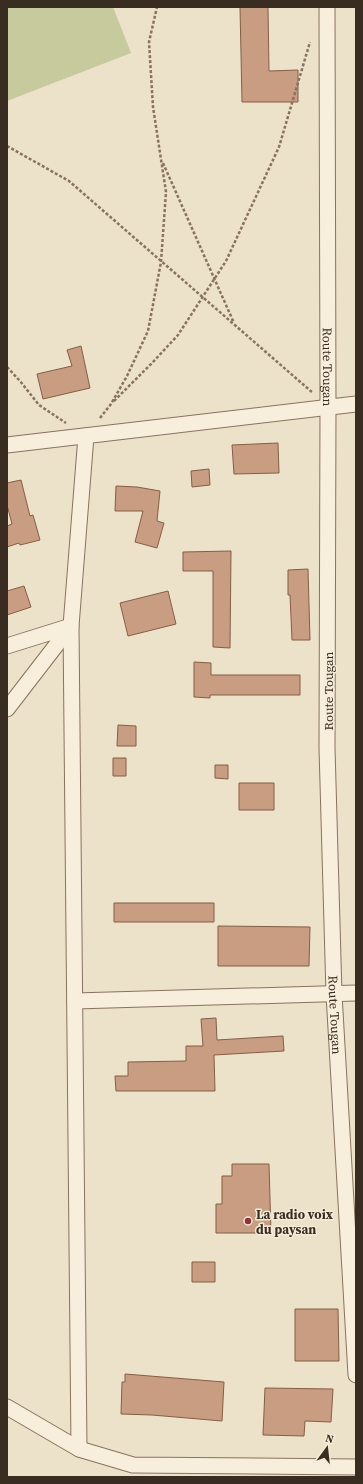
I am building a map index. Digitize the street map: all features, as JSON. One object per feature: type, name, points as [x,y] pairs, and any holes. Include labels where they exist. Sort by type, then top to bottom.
[{"type":"street","name":"Route Tougan","points":[[327,7],[327,748],[334,994],[356,1375]]},
{"type":"street","points":[[7,445],[328,406],[356,404]]},
{"type":"street","points":[[79,1449],[71,626],[86,436]]},
{"type":"street","points":[[7,646],[71,626]]},
{"type":"street","points":[[7,709],[71,626]]},
{"type":"street","points":[[75,1001],[356,993]]},
{"type":"street","points":[[7,1407],[79,1449],[133,1465],[356,1467]]},
{"type":"path","points":[[111,404],[148,331],[161,262],[166,192],[153,107],[149,42],[157,7]]},
{"type":"path","points":[[7,367],[39,405],[86,436],[111,404],[178,335],[226,261],[279,147],[312,36]]},
{"type":"path","points":[[7,146],[68,181],[328,406]]},
{"type":"path","points":[[161,158],[235,326]]},
{"type":"green space","points":[[7,7],[113,7],[131,53],[7,101]]},
{"type":"building","points":[[240,7],[268,7],[269,71],[298,70],[298,102],[242,102]]},
{"type":"building","points":[[81,346],[90,388],[43,399],[37,374],[72,366],[67,350]]},
{"type":"building","points":[[278,443],[279,473],[234,474],[232,445]]},
{"type":"building","points":[[209,469],[210,485],[192,487],[191,471]]},
{"type":"building","points":[[21,480],[30,516],[33,515],[40,540],[20,545],[19,543],[7,547],[7,526],[12,524],[7,505],[7,483]]},
{"type":"building","points":[[116,486],[137,487],[160,491],[157,521],[164,523],[157,548],[135,542],[143,511],[115,511]]},
{"type":"building","points":[[231,551],[230,648],[213,647],[213,571],[183,571],[183,552]]},
{"type":"building","points":[[308,569],[310,640],[292,640],[290,595],[288,595],[288,570]]},
{"type":"building","points":[[24,586],[31,607],[7,615],[7,591]]},
{"type":"building","points":[[168,591],[176,624],[128,636],[120,603]]},
{"type":"building","points":[[194,662],[211,663],[211,675],[300,675],[300,695],[210,695],[210,698],[194,697]]},
{"type":"building","points":[[118,725],[136,726],[136,746],[117,746]]},
{"type":"building","points":[[113,758],[126,758],[126,776],[113,776]]},
{"type":"building","points":[[215,765],[228,765],[228,779],[215,778]]},
{"type":"building","points":[[239,783],[274,783],[274,810],[239,810]]},
{"type":"building","points":[[114,903],[214,903],[214,922],[114,922]]},
{"type":"building","points":[[218,926],[310,927],[309,966],[218,966]]},
{"type":"building","points":[[216,1018],[217,1040],[283,1036],[284,1051],[214,1055],[215,1091],[116,1091],[115,1076],[128,1076],[128,1062],[186,1061],[186,1046],[203,1046],[201,1019]]},
{"type":"building","points":[[232,1164],[269,1164],[271,1233],[216,1233],[216,1204],[222,1204],[222,1176],[232,1176]]},
{"type":"building","points":[[192,1262],[215,1262],[215,1282],[192,1282]]},
{"type":"building","points":[[295,1309],[338,1309],[339,1361],[295,1361]]},
{"type":"building","points":[[125,1374],[224,1382],[222,1421],[121,1414],[122,1382],[125,1382]]},
{"type":"building","points":[[265,1388],[333,1389],[331,1422],[305,1421],[304,1436],[263,1435]]},
{"type":"place","name":"La radio voix du paysan","points":[[248,1221]]}]
